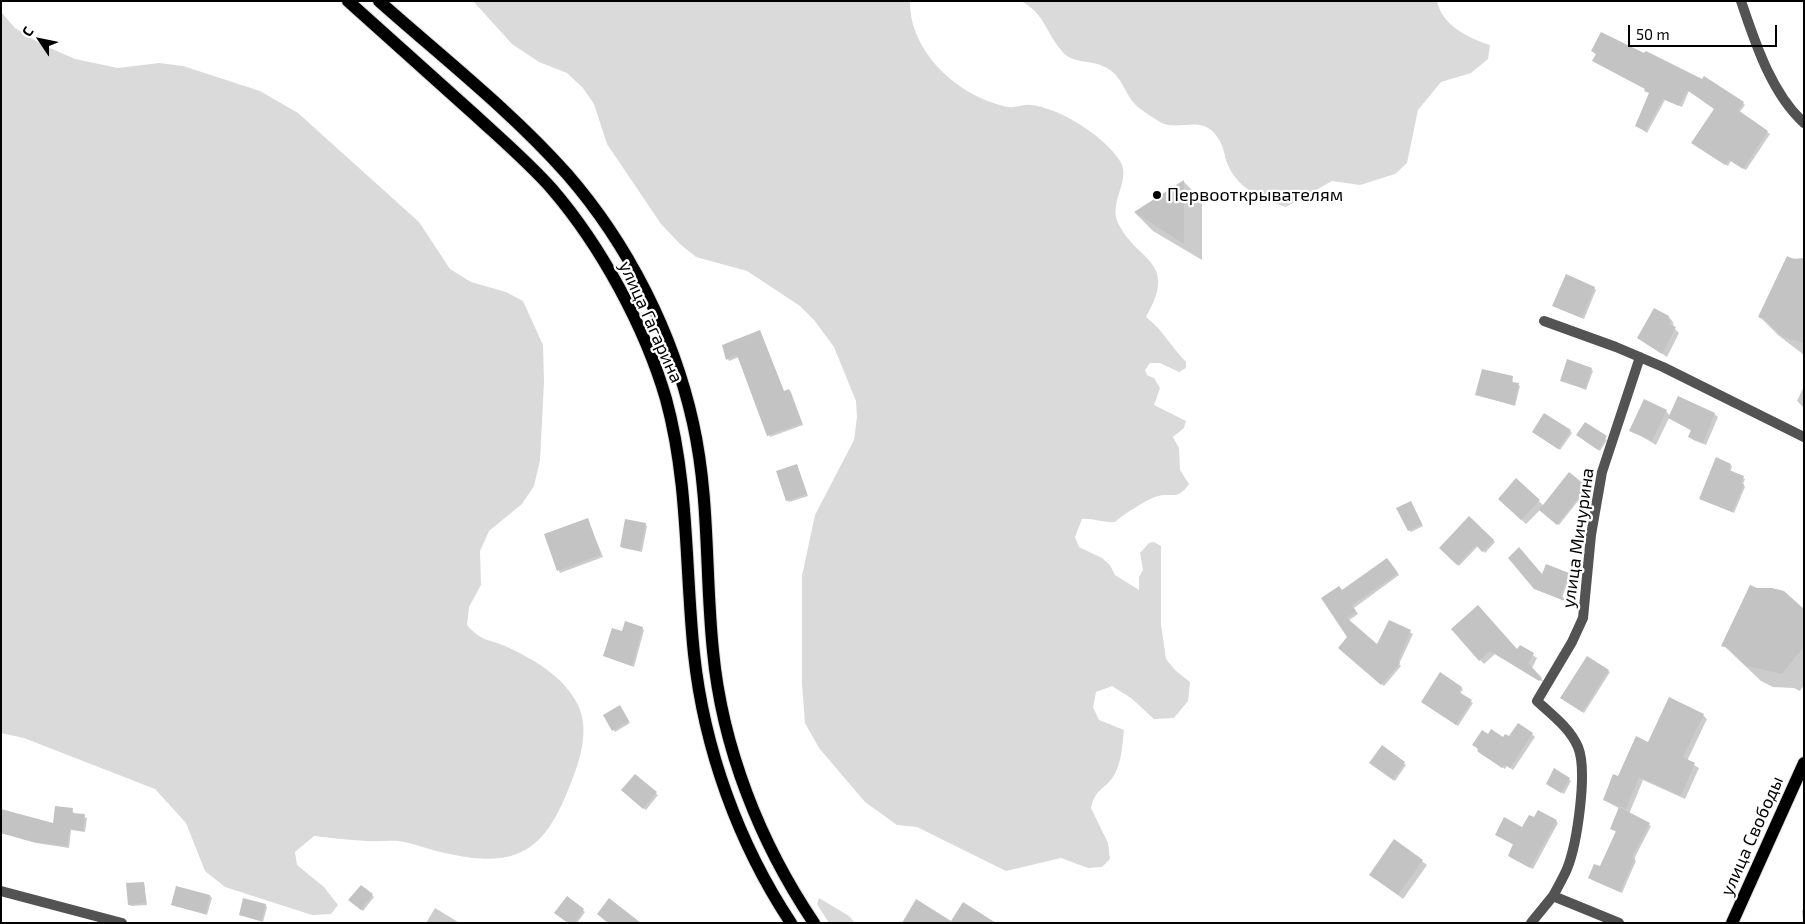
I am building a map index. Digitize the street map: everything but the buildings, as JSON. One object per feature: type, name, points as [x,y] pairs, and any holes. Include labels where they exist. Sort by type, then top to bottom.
[{"type":"main road","name":"улица Гагарина","points":[[348,1],[507,144],[551,188],[584,231],[622,295],[654,366],[674,431],[684,496],[694,654],[711,745],[721,780],[746,841],[790,923]]},
{"type":"main road","name":"улица Гагарина","points":[[379,1],[522,129],[566,174],[595,210],[624,254],[655,314],[673,356],[685,391],[698,450],[707,528],[713,652],[729,740],[739,772],[765,837],[814,923]]},
{"type":"main road","name":"улица Свободы","points":[[1732,923],[1804,763]]},
{"type":"street","points":[[1740,1],[1774,83],[1786,104],[1804,124]]},
{"type":"street","points":[[1544,321],[1640,357],[1804,436]]},
{"type":"street","name":"улица Мичурина","points":[[1553,896],[1568,867],[1577,825],[1581,790],[1580,764],[1578,749],[1568,731],[1538,701],[1572,642],[1583,618],[1591,535],[1602,472],[1640,357]]},
{"type":"street","points":[[1,891],[122,923]]},
{"type":"street","points":[[1531,923],[1553,896],[1619,923]]},
{"type":"shaded area","points":[[473,1],[910,1],[911,17],[923,47],[932,60],[955,83],[983,99],[999,105],[1011,107],[1031,105],[1068,117],[1103,142],[1120,161],[1123,168],[1123,176],[1116,207],[1118,223],[1126,236],[1152,263],[1157,272],[1158,284],[1155,298],[1146,317],[1158,328],[1186,362],[1186,368],[1179,372],[1160,363],[1150,363],[1145,370],[1147,375],[1154,378],[1160,388],[1154,405],[1186,421],[1184,428],[1173,437],[1179,448],[1180,470],[1189,484],[1181,493],[1161,495],[1146,501],[1115,522],[1082,519],[1075,537],[1079,547],[1102,558],[1110,565],[1115,575],[1139,590],[1139,577],[1143,570],[1140,553],[1149,543],[1154,542],[1161,546],[1161,624],[1166,659],[1175,670],[1190,682],[1188,701],[1174,718],[1154,719],[1131,698],[1112,686],[1096,692],[1093,707],[1099,720],[1124,730],[1121,754],[1116,772],[1110,781],[1097,793],[1091,808],[1108,843],[1110,859],[1102,867],[1088,868],[1061,858],[1006,871],[917,827],[897,825],[865,802],[819,748],[805,723],[802,684],[802,576],[815,515],[854,440],[857,417],[856,401],[834,347],[814,320],[800,306],[747,271],[696,257],[680,244],[661,224],[607,144],[594,104],[583,88],[567,73],[539,62],[512,44]]},
{"type":"shaded area","points":[[1021,1],[1437,1],[1440,10],[1450,24],[1465,35],[1490,45],[1488,59],[1471,73],[1441,82],[1418,110],[1407,163],[1395,174],[1360,185],[1332,181],[1286,207],[1258,196],[1242,185],[1230,169],[1221,144],[1211,130],[1199,125],[1172,125],[1160,122],[1133,102],[1118,78],[1110,70],[1065,55],[1040,17]]},
{"type":"shaded area","points":[[1,12],[15,28],[41,44],[75,59],[118,68],[159,63],[183,66],[260,91],[298,113],[419,222],[450,269],[471,282],[506,292],[523,301],[543,345],[544,382],[540,460],[534,486],[522,504],[489,531],[480,551],[481,585],[469,607],[467,625],[484,639],[505,646],[526,657],[556,677],[565,685],[578,705],[583,725],[580,756],[560,808],[538,841],[524,850],[509,856],[491,859],[439,852],[398,841],[347,840],[314,836],[295,852],[297,865],[324,887],[338,905],[331,914],[312,915],[225,887],[205,871],[186,823],[155,789],[24,738],[1,733]]},
{"type":"shaded area","points":[[819,898],[849,916],[855,923],[829,923],[817,904]]},
{"type":"place","name":"Первооткрывателям","points":[[1157,195]]}]
